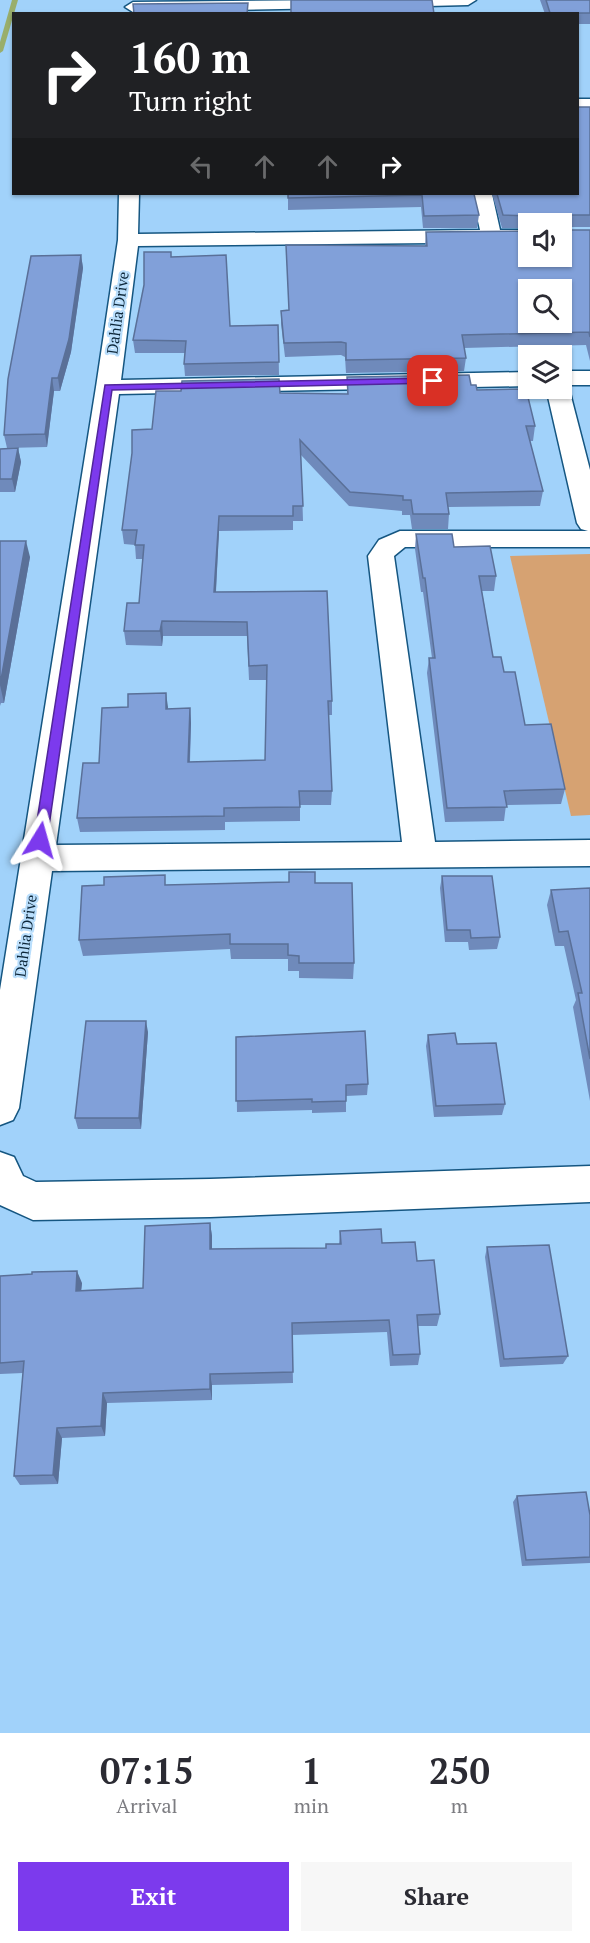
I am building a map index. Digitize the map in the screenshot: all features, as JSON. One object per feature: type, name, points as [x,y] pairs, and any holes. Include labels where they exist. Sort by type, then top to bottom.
[{"type":"street","points":[[372,2],[468,0]]},
{"type":"street","points":[[133,7],[348,2]]},
{"type":"street","name":"Dahlia Drive","points":[[0,1108],[108,387],[128,240],[129,195]]},
{"type":"street","points":[[482,195],[491,236]]},
{"type":"street","points":[[128,240],[518,236]]},
{"type":"street","points":[[572,378],[590,378]]},
{"type":"street","points":[[108,387],[518,379]]},
{"type":"street","points":[[561,399],[590,523]]},
{"type":"street","points":[[420,853],[381,556],[388,546],[400,539],[590,539]]},
{"type":"street","points":[[37,858],[590,853]]},
{"type":"street","points":[[0,1170],[9,1189],[33,1201],[53,1202],[590,1184]]},
{"type":"shaded area","points":[[590,554],[590,815],[571,816],[510,556]]},
{"type":"building","points":[[291,0],[432,0],[434,12],[291,12]]},
{"type":"building","points":[[546,0],[590,0],[590,13],[550,12]]},
{"type":"building","points":[[248,3],[247,12],[134,12],[133,4]]},
{"type":"building","points":[[579,107],[590,107],[590,215],[518,213],[518,216],[503,215],[497,195],[579,195]]},
{"type":"building","points":[[288,195],[422,195],[288,198]]},
{"type":"building","points":[[422,195],[474,195],[479,215],[424,216]]},
{"type":"building","points":[[572,230],[590,230],[590,337],[589,332],[572,332],[572,279],[518,279],[518,333],[547,333],[462,335],[466,358],[346,360],[346,343],[284,343],[281,311],[289,310],[286,245],[427,246],[426,232],[518,231],[518,267],[572,267]]},
{"type":"building","points":[[144,252],[171,252],[171,257],[226,255],[230,326],[278,325],[279,362],[184,364],[186,341],[133,340],[144,285]]},
{"type":"building","points":[[81,255],[69,339],[58,378],[52,378],[45,434],[4,435],[8,379],[31,256]]},
{"type":"building","points":[[469,375],[471,385],[476,385],[477,390],[518,389],[518,399],[528,399],[535,426],[526,426],[543,491],[446,493],[449,514],[413,514],[411,500],[403,500],[403,496],[350,492],[300,440],[303,506],[293,506],[293,516],[219,516],[214,592],[327,591],[332,701],[328,701],[332,791],[299,791],[300,807],[224,808],[224,816],[77,818],[83,763],[99,763],[102,708],[128,707],[128,694],[166,693],[166,709],[190,708],[188,762],[265,760],[267,665],[249,666],[247,622],[162,621],[160,631],[124,631],[127,603],[139,603],[144,545],[135,545],[137,530],[122,530],[132,453],[132,430],[152,429],[156,391],[181,391],[182,381],[279,379],[280,393],[348,394],[347,377]]},
{"type":"building","points":[[18,448],[12,479],[0,479],[0,449]]},
{"type":"building","points":[[416,534],[452,534],[454,547],[490,546],[496,576],[479,576],[493,657],[501,657],[504,672],[515,672],[525,725],[551,724],[565,789],[504,791],[507,807],[447,808],[429,658],[435,658],[425,578],[423,578]]},
{"type":"building","points":[[0,541],[26,541],[0,685]]},
{"type":"building","points":[[289,872],[315,872],[315,883],[352,883],[354,963],[299,963],[299,956],[288,955],[288,944],[230,944],[230,934],[79,940],[82,886],[104,885],[104,877],[165,875],[165,885],[289,882]]},
{"type":"building","points":[[442,876],[492,876],[500,937],[471,938],[470,930],[447,930]]},
{"type":"building","points":[[590,888],[590,1059],[578,993],[582,993],[568,931],[559,932],[551,890]]},
{"type":"building","points":[[86,1021],[146,1021],[139,1118],[75,1118]]},
{"type":"building","points":[[365,1031],[368,1084],[346,1085],[346,1101],[312,1102],[312,1099],[236,1101],[236,1037]]},
{"type":"building","points":[[455,1033],[457,1044],[496,1043],[505,1104],[436,1106],[428,1035]]},
{"type":"building","points":[[210,1223],[210,1249],[326,1248],[326,1244],[341,1244],[340,1231],[381,1229],[382,1243],[415,1242],[417,1261],[434,1260],[440,1314],[417,1315],[420,1354],[393,1355],[389,1320],[292,1323],[293,1372],[210,1374],[210,1389],[103,1393],[101,1426],[57,1428],[53,1475],[14,1476],[24,1361],[0,1363],[0,1276],[32,1274],[32,1272],[77,1271],[76,1291],[143,1288],[145,1226]]},
{"type":"building","points":[[549,1245],[568,1356],[504,1359],[487,1247]]},
{"type":"building","points":[[586,1492],[590,1515],[590,1557],[526,1560],[517,1496]]},
{"type":"waterway","points":[[0,51],[15,0]]},
{"type":"route","points":[[40,840],[108,387],[433,381]]}]
